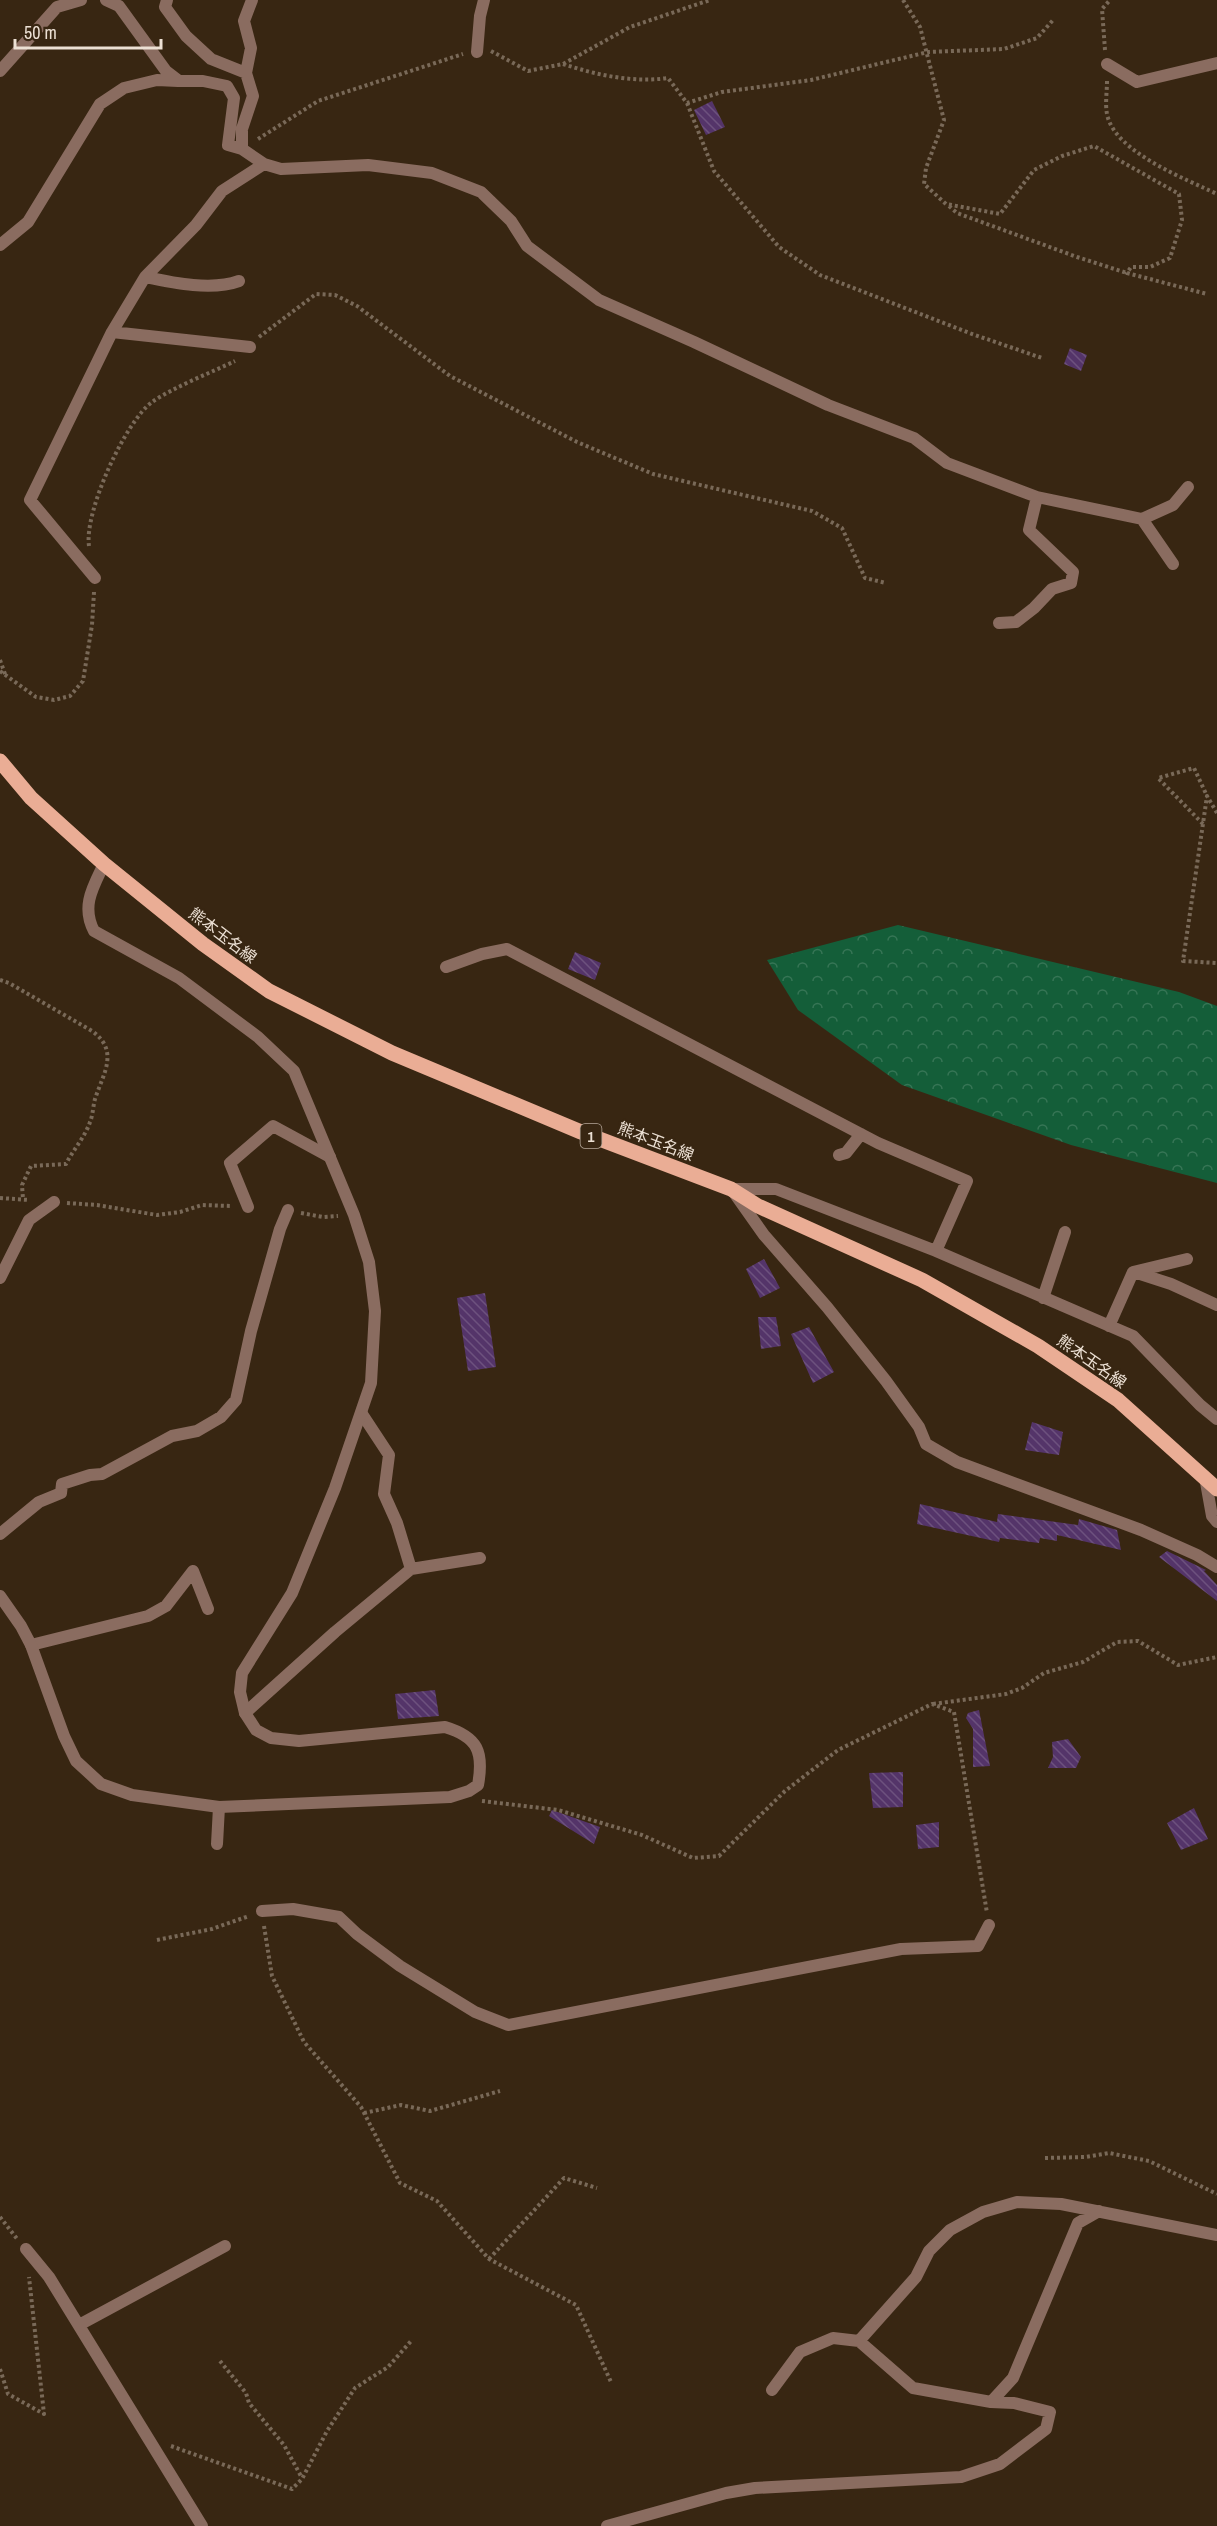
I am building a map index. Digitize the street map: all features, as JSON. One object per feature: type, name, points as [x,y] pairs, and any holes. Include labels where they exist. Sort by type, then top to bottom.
[{"type":"main road","name":"熊本玉名線","points":[[0,761],[31,798],[104,864],[203,944],[269,992],[392,1053],[581,1132],[731,1189],[758,1206],[922,1280],[1038,1346],[1118,1400],[1217,1489]]},
{"type":"street","points":[[0,71],[57,7],[81,0]]},
{"type":"street","points":[[106,0],[119,6],[166,71],[179,81]]},
{"type":"street","points":[[167,0],[165,8],[186,36],[212,59],[246,73]]},
{"type":"street","points":[[242,149],[242,129],[253,96],[246,73],[251,48],[244,21],[252,0]]},
{"type":"street","points":[[477,52],[480,16],[484,0]]},
{"type":"street","points":[[1107,64],[1137,82],[1217,63]]},
{"type":"street","points":[[0,245],[28,222],[100,104],[124,88],[157,80],[203,81],[226,86],[234,98],[228,145],[242,149],[264,164],[281,169],[368,165],[432,173],[481,192],[511,221],[527,246],[598,300],[828,405],[914,438],[947,463],[1037,497],[1142,519],[1173,505],[1188,487]]},
{"type":"street","points":[[95,578],[30,500],[112,332],[145,277],[196,225],[222,190],[264,164]]},
{"type":"street","points":[[145,277],[172,282],[227,285],[239,280]]},
{"type":"street","points":[[112,332],[250,347]]},
{"type":"street","points":[[999,623],[1016,622],[1034,608],[1052,589],[1071,582],[1073,572],[1029,530],[1037,497]]},
{"type":"street","points":[[1142,519],[1173,564]]},
{"type":"street","points":[[0,1596],[31,1645],[64,1736],[76,1761],[101,1784],[132,1795],[219,1807],[450,1797],[469,1791],[478,1785],[482,1764],[477,1745],[461,1732],[453,1729],[445,1727],[299,1742],[271,1738],[256,1730],[245,1713],[240,1692],[242,1673],[292,1593],[335,1488],[371,1383],[375,1311],[369,1262],[354,1215],[294,1071],[258,1037],[179,978],[94,931],[88,919],[87,907],[91,891],[104,864]]},
{"type":"street","points":[[446,967],[482,954],[507,949],[861,1134],[967,1181],[936,1251]]},
{"type":"street","points":[[248,1207],[230,1163],[273,1126],[330,1158]]},
{"type":"street","points":[[839,1155],[846,1153],[861,1134]]},
{"type":"street","points":[[731,1189],[776,1189],[936,1251],[1133,1336],[1200,1405],[1217,1419]]},
{"type":"street","points":[[731,1189],[764,1235],[827,1306],[886,1381],[919,1427],[926,1444],[957,1462],[1141,1530],[1197,1555],[1217,1567]]},
{"type":"street","points":[[0,1278],[29,1220],[54,1202]]},
{"type":"street","points":[[0,1534],[39,1502],[61,1492],[62,1484],[90,1475],[102,1474],[172,1436],[197,1431],[221,1418],[236,1400],[258,1308],[280,1229],[288,1210]]},
{"type":"street","points":[[1043,1298],[1065,1232]]},
{"type":"street","points":[[1133,1272],[1187,1259]]},
{"type":"street","points":[[1109,1326],[1133,1272]]},
{"type":"street","points":[[1133,1272],[1171,1284],[1217,1305]]},
{"type":"street","points":[[362,1414],[390,1455],[384,1494],[397,1523],[411,1569]]},
{"type":"street","points":[[1205,1477],[1212,1516],[1217,1522]]},
{"type":"street","points":[[245,1713],[335,1632],[411,1569],[480,1558]]},
{"type":"street","points":[[31,1645],[148,1616],[165,1606],[193,1571],[208,1609]]},
{"type":"street","points":[[217,1844],[219,1807]]},
{"type":"street","points":[[262,1911],[293,1909],[339,1917],[357,1934],[400,1966],[475,2012],[508,2025],[901,1949],[978,1946],[989,1925]]},
{"type":"street","points":[[859,2341],[916,2277],[929,2251],[950,2230],[983,2212],[1017,2202],[1061,2204],[1217,2235]]},
{"type":"street","points":[[992,2403],[1013,2378],[1078,2223],[1099,2211]]},
{"type":"street","points":[[79,2325],[225,2246]]},
{"type":"street","points":[[26,2249],[49,2277],[202,2526]]},
{"type":"street","points":[[607,2526],[726,2493],[755,2488],[961,2477],[1000,2464],[1046,2429],[1050,2412],[1014,2403],[992,2403],[913,2388],[859,2341],[833,2338],[800,2352],[772,2390]]},
{"type":"path","points":[[903,0],[920,27],[944,120],[926,168],[924,184],[957,213],[1077,257],[1207,294]]},
{"type":"path","points":[[1110,0],[1102,9],[1107,64],[1107,115],[1118,136],[1149,161],[1217,195]]},
{"type":"path","points":[[687,103],[722,92],[811,80],[928,52],[1004,49],[1037,38],[1054,20]]},
{"type":"path","points":[[563,64],[600,76],[656,80],[668,78],[687,103],[714,171],[778,247],[820,275],[972,334],[1042,358]]},
{"type":"path","points":[[946,204],[1000,214],[1034,170],[1062,156],[1094,146],[1179,194],[1182,220],[1170,258],[1150,267],[1131,267],[1127,273]]},
{"type":"path","points":[[90,550],[88,541],[101,483],[137,416],[153,402],[235,361],[268,329],[316,294],[335,295],[357,306],[450,376],[576,442],[653,474],[812,511],[842,528],[865,578],[886,583]]},
{"type":"path","points":[[0,671],[36,697],[54,700],[70,696],[83,681],[92,625],[95,578]]},
{"type":"path","points":[[0,660],[6,675]]},
{"type":"path","points":[[1203,824],[1158,778],[1194,768],[1217,813]]},
{"type":"path","points":[[1207,796],[1183,961],[1217,963]]},
{"type":"path","points":[[0,980],[92,1031],[99,1036],[107,1049],[105,1076],[95,1097],[90,1122],[66,1164],[31,1166],[22,1185],[23,1199]]},
{"type":"path","points":[[0,1198],[97,1205],[157,1215],[180,1212],[202,1205],[248,1207]]},
{"type":"path","points":[[288,1210],[323,1217],[354,1215]]},
{"type":"path","points":[[480,1800],[558,1810],[642,1835],[693,1858],[719,1856],[785,1791],[838,1750],[932,1704],[1006,1694],[1022,1688],[1044,1673],[1083,1662],[1117,1642],[1138,1641],[1178,1665],[1217,1657]]},
{"type":"path","points":[[932,1704],[954,1712],[989,1925]]},
{"type":"path","points":[[157,1940],[212,1929],[262,1911],[272,1976],[304,2042],[364,2113],[400,2183],[437,2201],[489,2259],[576,2305],[611,2382]]},
{"type":"path","points":[[364,2113],[401,2105],[430,2111],[500,2091]]},
{"type":"path","points":[[1045,2158],[1086,2157],[1109,2153],[1149,2161],[1217,2194]]},
{"type":"path","points":[[489,2259],[564,2178],[597,2188]]},
{"type":"path","points":[[0,2217],[26,2249],[44,2414],[8,2394],[0,2369]]},
{"type":"path","points":[[148,2438],[292,2489],[302,2479],[327,2431],[355,2388],[388,2367],[412,2340]]},
{"type":"path","points":[[220,2361],[246,2393],[249,2403],[284,2445],[302,2479]]},
{"type":"green space","points":[[898,925],[1179,992],[1217,1006],[1217,1183],[1071,1145],[902,1085],[798,1010],[767,960]]},
{"type":"building","points":[[712,101],[725,127],[706,135],[694,110]]},
{"type":"building","points":[[1070,348],[1087,355],[1081,371],[1064,364]]},
{"type":"building","points":[[575,952],[601,963],[595,980],[568,969]]},
{"type":"building","points":[[764,1259],[780,1288],[760,1298],[746,1269]]},
{"type":"building","points":[[485,1293],[496,1367],[468,1371],[457,1298]]},
{"type":"building","points":[[758,1317],[776,1317],[781,1346],[761,1349]]},
{"type":"building","points":[[809,1327],[834,1372],[813,1383],[791,1334]]},
{"type":"building","points":[[1032,1422],[1063,1432],[1059,1455],[1025,1450]]},
{"type":"building","points":[[920,1504],[997,1522],[998,1514],[1078,1525],[1079,1519],[1117,1530],[1121,1550],[1057,1535],[1057,1541],[1040,1538],[1039,1543],[1000,1538],[999,1542],[917,1524]]},
{"type":"building","points":[[1167,1551],[1206,1570],[1204,1571],[1217,1585],[1217,1601],[1159,1557]]},
{"type":"building","points":[[435,1690],[439,1716],[398,1719],[395,1694]]},
{"type":"building","points":[[979,1710],[990,1766],[973,1767],[973,1729],[966,1718],[968,1713]]},
{"type":"building","points":[[1068,1739],[1081,1757],[1076,1768],[1048,1768],[1053,1757],[1052,1742]]},
{"type":"building","points":[[903,1772],[903,1807],[873,1808],[869,1773]]},
{"type":"building","points":[[1194,1808],[1208,1839],[1181,1850],[1167,1823]]},
{"type":"building","points":[[552,1810],[600,1827],[594,1844],[549,1816]]},
{"type":"building","points":[[939,1822],[939,1847],[918,1849],[916,1825]]}]
